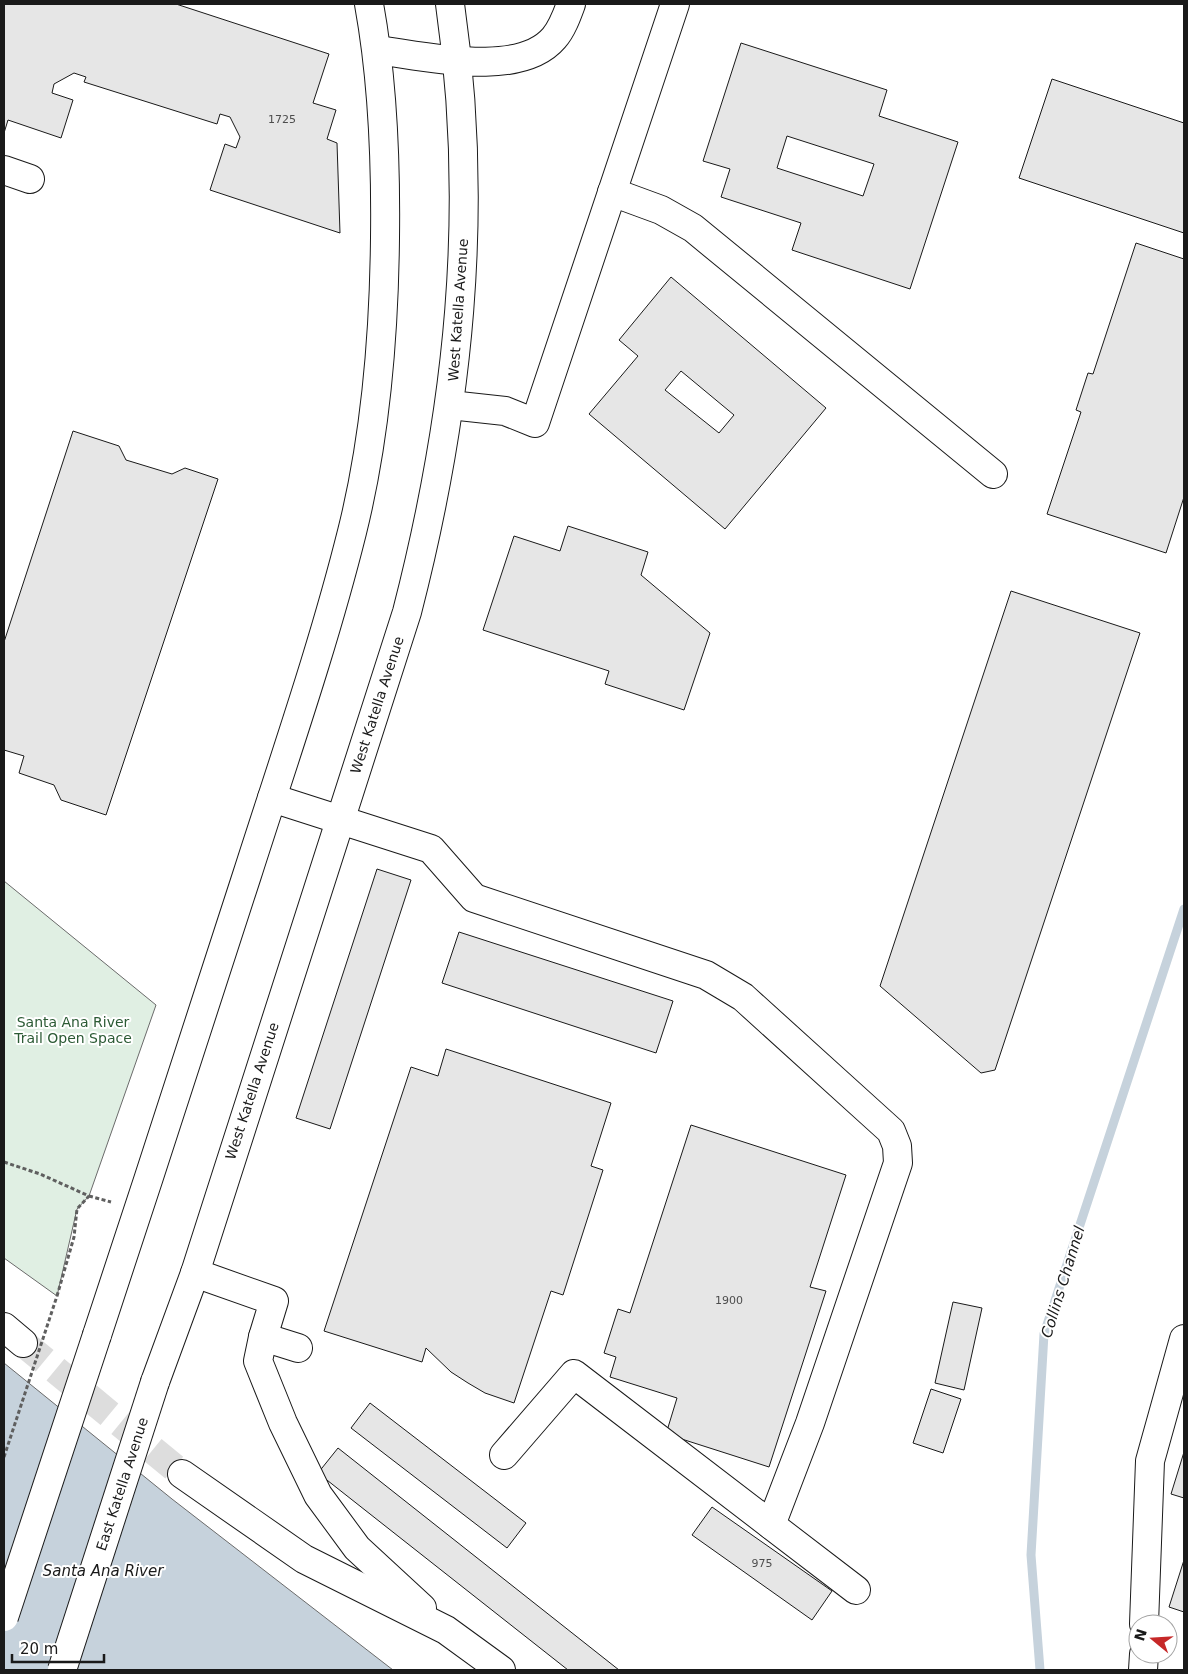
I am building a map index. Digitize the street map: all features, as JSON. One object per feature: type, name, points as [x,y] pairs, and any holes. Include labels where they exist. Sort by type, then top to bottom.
[{"type":"main road","points":[[4,1617],[272,798],[333,604],[353,529],[377,392],[384,277],[385,151],[377,50],[369,4]]},
{"type":"main road","name":"West Katella Avenue","points":[[155,1382],[195,1273],[407,612],[432,509],[456,363],[462,264],[464,159],[458,60],[450,4]]},
{"type":"main road","points":[[377,50],[458,60],[511,61],[539,50],[554,38],[571,4]]},
{"type":"main road","points":[[450,405],[506,411],[535,423],[675,4]]},
{"type":"main road","points":[[4,170],[30,179]]},
{"type":"main road","points":[[612,192],[661,210],[693,228],[993,474]]},
{"type":"main road","points":[[272,798],[431,849],[474,898],[706,975],[743,996],[891,1131],[897,1146],[898,1164],[810,1423],[771,1526]]},
{"type":"main road","points":[[195,1273],[274,1301],[258,1361],[283,1423],[318,1495],[357,1548],[446,1630],[501,1670]]},
{"type":"main road","points":[[263,1337],[298,1348]]},
{"type":"main road","points":[[1144,1614],[1150,1461],[1184,1339]]},
{"type":"main road","points":[[504,1455],[574,1374],[856,1590]]},
{"type":"main road","name":"East Katella Avenue","points":[[62,1670],[155,1382]]},
{"type":"main road","points":[[182,1474],[304,1559],[446,1630]]},
{"type":"path","points":[[4,1162],[40,1174],[89,1196],[77,1209],[74,1237],[57,1296],[4,1457]]},
{"type":"green space","name":"Santa Ana River Trail Open Space","points":[[4,881],[156,1005],[89,1196],[77,1209],[57,1296],[4,1258]]},
{"type":"water","name":"Santa Ana River","points":[[4,1363],[172,1499],[393,1670],[4,1670]]},
{"type":"building","points":[[4,4],[176,4],[329,54],[313,103],[336,110],[327,139],[337,143],[340,233],[210,190],[225,144],[236,148],[240,137],[230,117],[220,114],[217,124],[84,82],[86,77],[74,73],[54,84],[52,93],[73,100],[61,138],[8,120],[4,133]]},
{"type":"building","points":[[741,43],[887,90],[879,116],[958,142],[910,289],[792,250],[801,223],[721,197],[730,169],[703,161]],"holes":[[[787,136],[874,164],[863,196],[777,168]]]},
{"type":"building","points":[[1052,79],[1184,123],[1184,233],[1019,178]]},
{"type":"building","points":[[1136,243],[1184,259],[1184,497],[1166,553],[1047,514],[1081,412],[1076,410],[1088,373],[1093,374]]},
{"type":"building","points":[[671,277],[826,408],[725,529],[589,414],[638,356],[619,340]],"holes":[[[681,371],[734,415],[719,433],[665,390]]]},
{"type":"building","points":[[73,431],[119,446],[126,460],[172,474],[185,468],[218,479],[106,815],[61,800],[54,785],[19,773],[24,756],[4,750],[4,642]]},
{"type":"building","points":[[568,526],[648,552],[641,575],[710,633],[684,710],[605,684],[609,671],[483,630],[514,536],[560,551]]},
{"type":"building","points":[[1011,591],[1140,633],[995,1070],[981,1073],[880,986]]},
{"type":"building","points":[[377,869],[411,880],[330,1129],[296,1118]]},
{"type":"building","points":[[459,932],[673,1001],[656,1053],[442,983]]},
{"type":"building","points":[[446,1049],[611,1103],[591,1166],[603,1170],[563,1295],[551,1291],[514,1403],[485,1393],[468,1383],[451,1372],[426,1348],[422,1362],[324,1331],[411,1067],[438,1076]]},
{"type":"building","points":[[691,1125],[846,1175],[810,1287],[826,1291],[769,1467],[666,1434],[677,1398],[610,1377],[616,1357],[604,1353],[618,1309],[630,1313]]},
{"type":"building","points":[[953,1302],[982,1308],[964,1390],[935,1383]]},
{"type":"building","points":[[931,1389],[961,1399],[943,1453],[913,1443]]},
{"type":"building","points":[[370,1403],[526,1523],[507,1548],[351,1428]]},
{"type":"building","points":[[338,1448],[619,1670],[568,1670],[318,1473]]},
{"type":"building","points":[[1184,1452],[1184,1498],[1171,1494]]},
{"type":"building","points":[[712,1507],[832,1591],[812,1620],[692,1535]]},
{"type":"building","points":[[1184,1560],[1184,1612],[1169,1607]]},
{"type":"waterway","name":"Collins Channel","points":[[1040,1670],[1031,1555],[1044,1334],[1184,909]]},
{"type":"tunnel","points":[[23,1343],[182,1474]]}]
